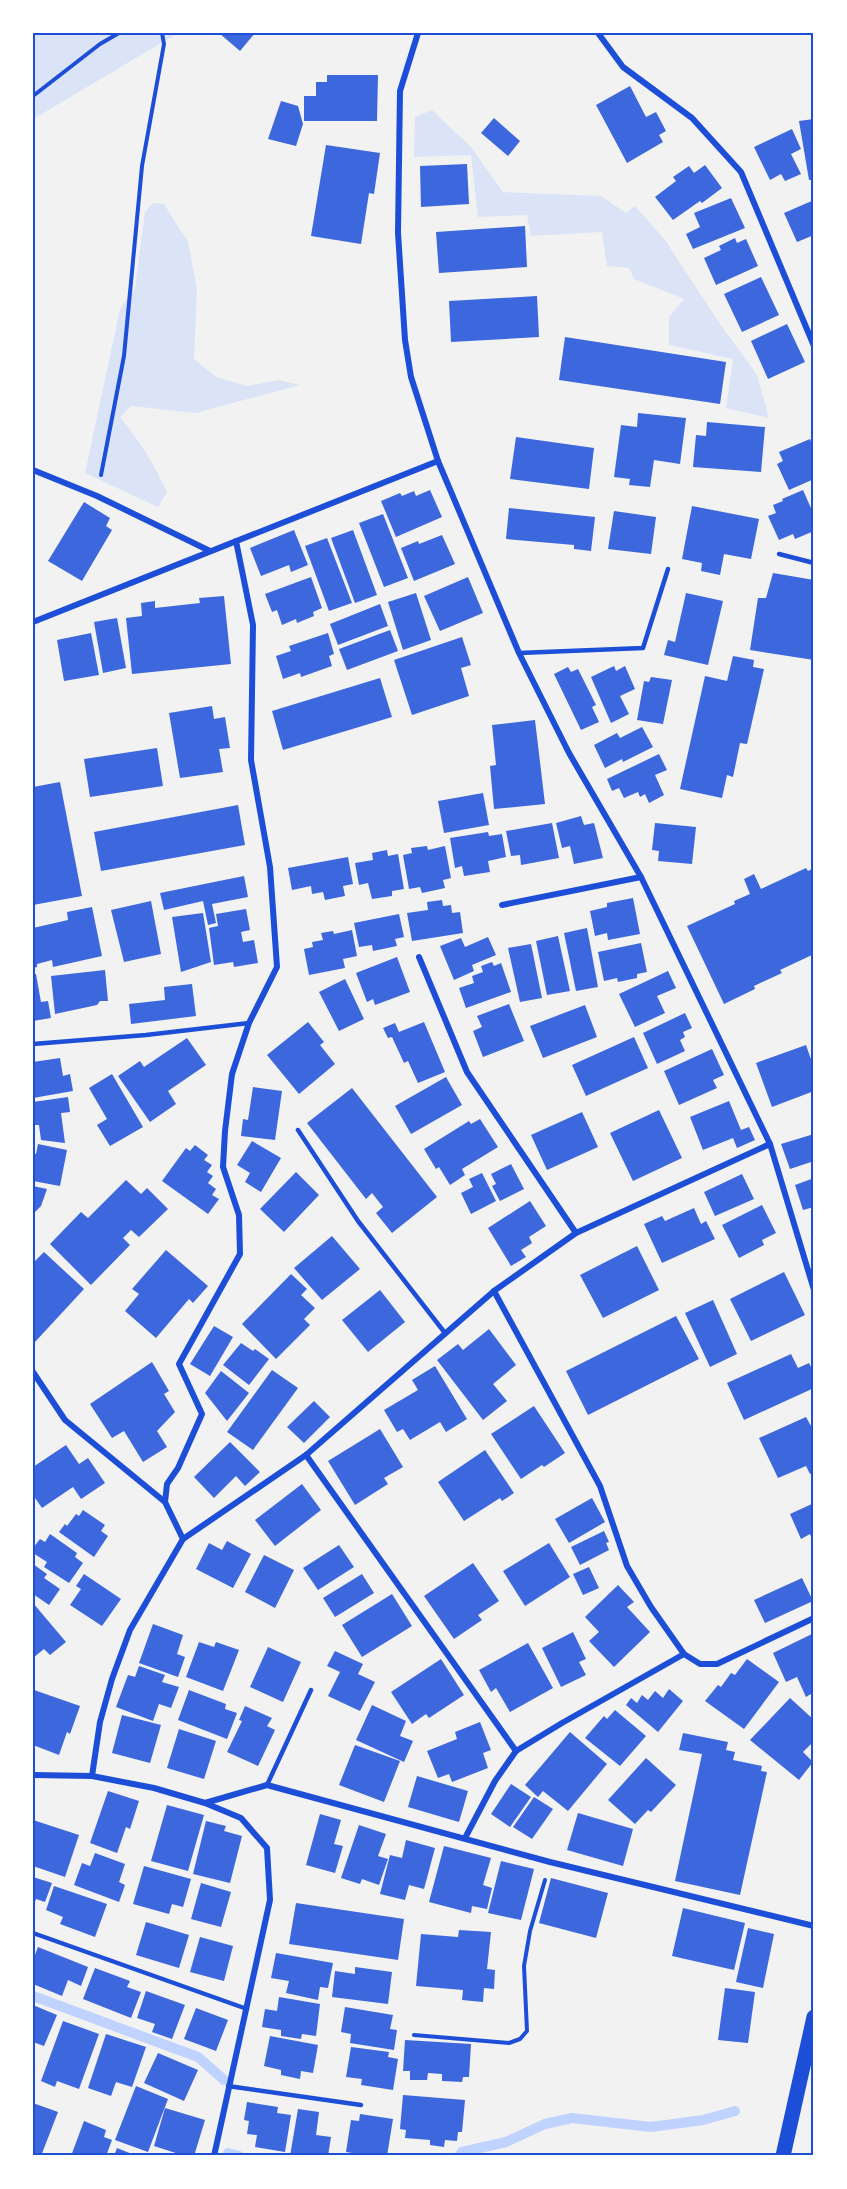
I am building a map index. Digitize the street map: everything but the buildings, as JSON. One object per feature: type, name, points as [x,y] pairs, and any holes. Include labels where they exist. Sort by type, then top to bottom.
[{"type":"main road","points":[[783,2156],[814,2018]]},
{"type":"street","points":[[418,33],[400,91],[398,233],[405,340],[410,368],[438,461],[519,653],[569,753],[641,877],[770,1144],[814,1290]]},
{"type":"street","points":[[598,33],[623,67],[693,118],[741,172],[814,346]]},
{"type":"street","points":[[33,622],[438,461]]},
{"type":"street","points":[[33,470],[97,496],[210,551]]},
{"type":"street","points":[[165,1502],[167,1484],[178,1468],[202,1414],[179,1364],[240,1254],[238,1215],[223,1167],[232,1074],[249,1023],[277,967],[270,867],[251,760],[253,625],[236,541]]},
{"type":"street","points":[[502,905],[641,877]]},
{"type":"street","points":[[419,957],[467,1072],[576,1233]]},
{"type":"street","points":[[92,1776],[100,1722],[112,1679],[130,1630],[183,1539],[306,1455],[494,1291],[576,1233],[770,1144]]},
{"type":"street","points":[[494,1291],[600,1486],[627,1566],[651,1607],[684,1654],[700,1664],[717,1664],[814,1618]]},
{"type":"street","points":[[33,1372],[65,1420],[165,1502],[183,1539]]},
{"type":"street","points":[[306,1455],[516,1751]]},
{"type":"street","points":[[465,1838],[495,1781],[516,1751],[684,1654]]},
{"type":"street","points":[[33,1774],[92,1776],[154,1788],[205,1803],[241,1818],[267,1848],[270,1900],[214,2156]]},
{"type":"street","points":[[205,1803],[267,1785],[550,1862],[814,1926]]},
{"type":"lane","points":[[779,554],[814,563]]},
{"type":"lane","points":[[519,653],[643,648],[668,569]]},
{"type":"lane","points":[[33,1044],[146,1035],[249,1023]]},
{"type":"lane","points":[[298,1130],[358,1221],[445,1333]]},
{"type":"lane","points":[[267,1785],[311,1690]]},
{"type":"lane","points":[[33,1932],[247,2010]]},
{"type":"lane","points":[[228,2086],[361,2105]]},
{"type":"path","points":[[33,96],[100,44],[119,33]]},
{"type":"path","points":[[97,496],[124,356],[141,166],[164,44],[162,33]]},
{"type":"path","points":[[414,2035],[509,2043],[520,2039],[527,2031],[524,1966],[531,1930],[550,1862]]},
{"type":"shaded area","points":[[33,33],[178,33],[35,118],[33,125]]},
{"type":"shaded area","points":[[432,110],[471,147],[503,192],[601,196],[626,213],[635,206],[665,240],[720,324],[757,375],[769,418],[726,408],[733,359],[669,345],[669,317],[684,299],[634,279],[629,268],[607,266],[602,232],[531,236],[527,215],[478,217],[471,155],[414,157],[415,117]]},
{"type":"shaded area","points":[[153,203],[164,204],[188,242],[197,289],[194,359],[216,377],[247,386],[279,380],[300,385],[196,413],[131,406],[120,417],[146,453],[167,492],[158,507],[85,473],[120,309],[135,288],[145,212]]},
{"type":"waterway","points":[[33,1996],[198,2057],[224,2080]]},
{"type":"waterway","points":[[459,2156],[462,2152],[506,2142],[545,2124],[572,2118],[651,2127],[703,2120],[735,2111]]},
{"type":"waterway","points":[[228,2153],[239,2156]]}]
